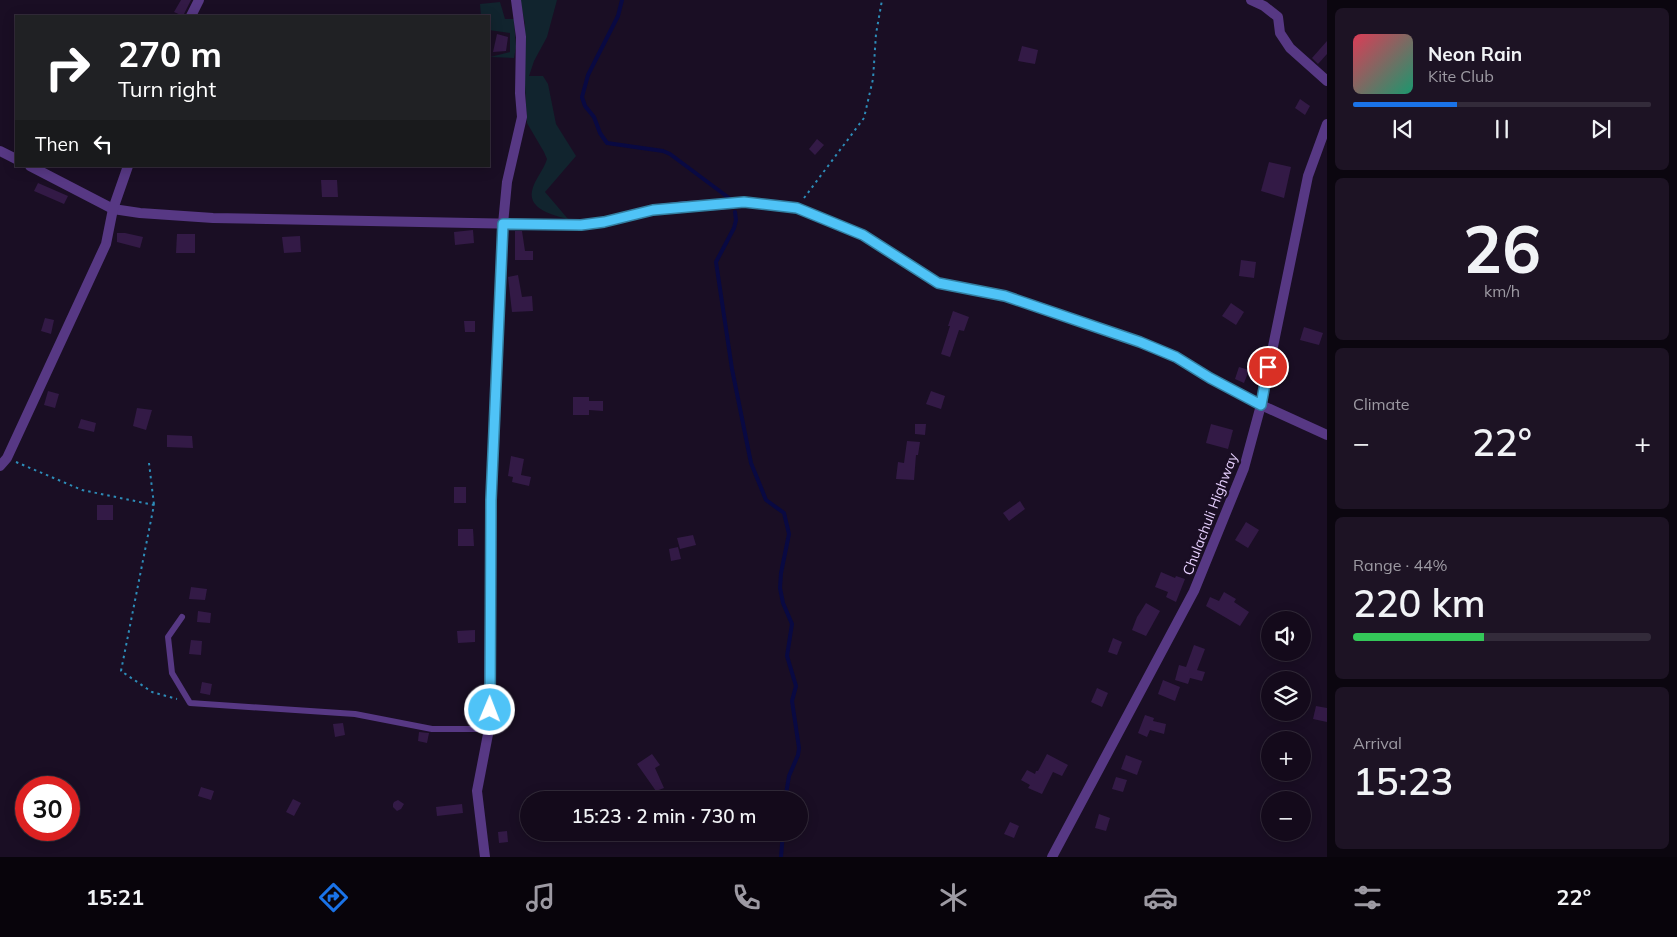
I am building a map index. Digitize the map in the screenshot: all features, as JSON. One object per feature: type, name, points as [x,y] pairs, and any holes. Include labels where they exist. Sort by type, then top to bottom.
[{"type":"street","points":[[192,15],[199,0]]},
{"type":"street","points":[[485,857],[477,791],[489,729],[491,500],[503,224],[507,182],[522,117],[520,93],[522,37],[516,0]]},
{"type":"street","points":[[1251,0],[1264,6],[1278,17],[1280,32],[1290,48],[1327,81]]},
{"type":"street","name":"Chulachuli Highway","points":[[1052,857],[1194,591],[1244,468],[1261,405],[1308,176],[1327,124]]},
{"type":"street","points":[[0,151],[15,158]]},
{"type":"street","points":[[32,167],[113,209],[179,217],[581,225],[604,222],[653,210],[744,202],[797,208],[863,235],[938,283],[1005,296],[1140,342],[1176,357],[1210,378],[1261,405],[1327,435]]},
{"type":"street","points":[[4,462],[106,244],[113,209],[128,167]]},
{"type":"lane","points":[[182,617],[168,637],[172,673],[190,703],[355,714],[432,729],[489,729]]},
{"type":"path","points":[[797,208],[864,118],[873,79],[876,34],[882,0]]},
{"type":"path","points":[[4,462],[82,490],[154,505]]},
{"type":"path","points":[[149,463],[154,505],[121,671],[152,692],[190,703]]},
{"type":"shaded area","points":[[520,0],[557,0],[547,37],[534,61],[529,76],[543,76],[548,84],[556,124],[576,156],[545,192],[568,219],[544,211],[534,203],[532,198],[533,187],[547,159],[527,123],[525,24]]},
{"type":"shaded area","points":[[500,2],[505,19],[514,19],[516,47],[514,58],[490,57],[510,52],[510,33],[490,30],[490,15],[481,15],[480,4]]},
{"type":"building","points":[[181,0],[191,0],[184,15],[174,12]]},
{"type":"building","points":[[497,34],[508,37],[506,51],[493,52]]},
{"type":"building","points":[[1327,41],[1327,54],[1318,64],[1312,58]]},
{"type":"building","points":[[1022,46],[1038,50],[1035,64],[1018,61]]},
{"type":"building","points":[[1300,99],[1310,106],[1305,115],[1295,108]]},
{"type":"building","points":[[817,139],[824,145],[815,155],[809,149]]},
{"type":"building","points":[[1269,162],[1291,167],[1284,198],[1261,191]]},
{"type":"building","points":[[321,180],[337,180],[338,197],[322,197]]},
{"type":"building","points":[[38,183],[68,196],[64,204],[34,191]]},
{"type":"building","points":[[473,230],[474,243],[455,245],[454,232]]},
{"type":"building","points":[[515,231],[522,231],[525,251],[533,251],[533,260],[515,260]]},
{"type":"building","points":[[117,233],[143,237],[140,248],[117,242]]},
{"type":"building","points":[[177,234],[195,234],[195,253],[176,253]]},
{"type":"building","points":[[300,236],[301,252],[284,253],[282,237]]},
{"type":"building","points":[[1241,260],[1256,262],[1254,278],[1239,276]]},
{"type":"building","points":[[518,275],[522,297],[532,296],[533,311],[512,312],[508,277]]},
{"type":"building","points":[[1231,303],[1244,312],[1236,325],[1222,316]]},
{"type":"building","points":[[953,311],[969,317],[964,331],[959,330],[950,357],[941,354]]},
{"type":"building","points":[[45,318],[54,320],[51,334],[41,331]]},
{"type":"building","points":[[464,321],[475,321],[475,332],[465,332]]},
{"type":"building","points":[[1304,327],[1323,333],[1319,345],[1300,340]]},
{"type":"building","points":[[1239,367],[1249,370],[1244,383],[1235,379]]},
{"type":"building","points":[[48,391],[59,394],[55,408],[44,405]]},
{"type":"building","points":[[931,391],[945,396],[941,409],[926,404]]},
{"type":"building","points":[[573,397],[589,397],[589,401],[603,401],[603,411],[589,410],[589,415],[573,415]]},
{"type":"building","points":[[137,408],[152,410],[146,430],[133,426]]},
{"type":"building","points":[[81,419],[96,423],[94,432],[78,428]]},
{"type":"building","points":[[915,424],[926,424],[925,435],[915,434]]},
{"type":"building","points":[[1211,424],[1233,430],[1228,449],[1206,443]]},
{"type":"building","points":[[167,435],[192,436],[193,448],[167,447]]},
{"type":"building","points":[[907,441],[920,442],[918,455],[916,455],[914,480],[896,479],[898,462],[904,463]]},
{"type":"building","points":[[511,456],[524,459],[521,475],[531,477],[529,486],[512,482],[513,477],[508,476]]},
{"type":"building","points":[[454,487],[466,487],[466,503],[454,503]]},
{"type":"building","points":[[1020,501],[1025,509],[1009,521],[1003,513]]},
{"type":"building","points":[[97,505],[113,505],[113,520],[97,520]]},
{"type":"building","points":[[1246,522],[1259,530],[1248,548],[1235,540]]},
{"type":"building","points":[[458,529],[473,529],[474,546],[458,546]]},
{"type":"building","points":[[693,535],[696,545],[680,549],[677,538]]},
{"type":"building","points":[[678,547],[681,559],[671,561],[669,549]]},
{"type":"building","points":[[1161,572],[1175,578],[1176,576],[1185,579],[1176,602],[1166,597],[1168,592],[1155,587]]},
{"type":"building","points":[[191,587],[207,589],[205,600],[189,599]]},
{"type":"building","points":[[1224,592],[1236,599],[1234,602],[1249,612],[1240,626],[1206,606],[1210,597],[1219,601]]},
{"type":"building","points":[[1146,603],[1160,611],[1146,636],[1132,630],[1137,617]]},
{"type":"building","points":[[198,611],[211,613],[210,623],[197,622]]},
{"type":"building","points":[[475,630],[475,642],[458,643],[457,631]]},
{"type":"building","points":[[1113,638],[1122,642],[1117,655],[1108,652]]},
{"type":"building","points":[[191,640],[202,641],[201,655],[189,654]]},
{"type":"building","points":[[1194,645],[1205,649],[1197,670],[1205,672],[1202,681],[1190,678],[1188,684],[1175,680],[1179,665],[1186,667]]},
{"type":"building","points":[[1163,680],[1180,687],[1175,701],[1158,694]]},
{"type":"building","points":[[202,682],[212,684],[210,695],[200,693]]},
{"type":"building","points":[[1097,688],[1108,693],[1102,707],[1091,702]]},
{"type":"building","points":[[1316,706],[1327,708],[1327,722],[1313,719]]},
{"type":"building","points":[[1145,715],[1154,718],[1153,721],[1166,724],[1164,734],[1150,730],[1147,737],[1138,733]]},
{"type":"building","points":[[343,723],[345,735],[335,737],[333,724]]},
{"type":"building","points":[[419,732],[429,733],[427,743],[418,741]]},
{"type":"building","points":[[652,754],[660,765],[655,768],[664,788],[656,791],[637,764]]},
{"type":"building","points":[[1047,754],[1068,765],[1062,776],[1053,772],[1042,794],[1028,788],[1030,785],[1021,780],[1027,770],[1035,774],[1038,771]]},
{"type":"building","points":[[1126,755],[1142,761],[1137,775],[1121,769]]},
{"type":"building","points":[[1116,777],[1127,780],[1123,792],[1112,789]]},
{"type":"building","points":[[201,787],[214,791],[211,800],[198,796]]},
{"type":"building","points":[[293,799],[301,803],[294,816],[286,812]]},
{"type":"building","points":[[398,800],[404,804],[397,811],[393,804]]},
{"type":"building","points":[[462,804],[463,813],[437,816],[436,807]]},
{"type":"building","points":[[1099,814],[1110,818],[1106,831],[1095,828]]},
{"type":"building","points":[[1010,822],[1019,826],[1014,838],[1004,834]]},
{"type":"building","points":[[507,831],[508,842],[499,843],[498,832]]},
{"type":"waterway","points":[[622,0],[618,16],[588,75],[582,97],[585,106],[594,117],[600,133],[607,143],[663,151],[670,154],[729,198]]},
{"type":"waterway","points":[[735,212],[734,228],[716,262],[732,369],[751,463],[766,500],[784,513],[789,534],[780,588],[783,603],[792,624],[787,656],[796,686],[792,701],[799,748],[789,776],[786,791]]},
{"type":"waterway","points":[[781,857],[782,841]]},
{"type":"route","points":[[490,710],[491,500],[503,224],[581,225],[604,222],[653,210],[744,202],[797,208],[863,235],[938,283],[1005,296],[1103,328],[1176,357],[1210,378],[1261,405],[1268,367]]}]
